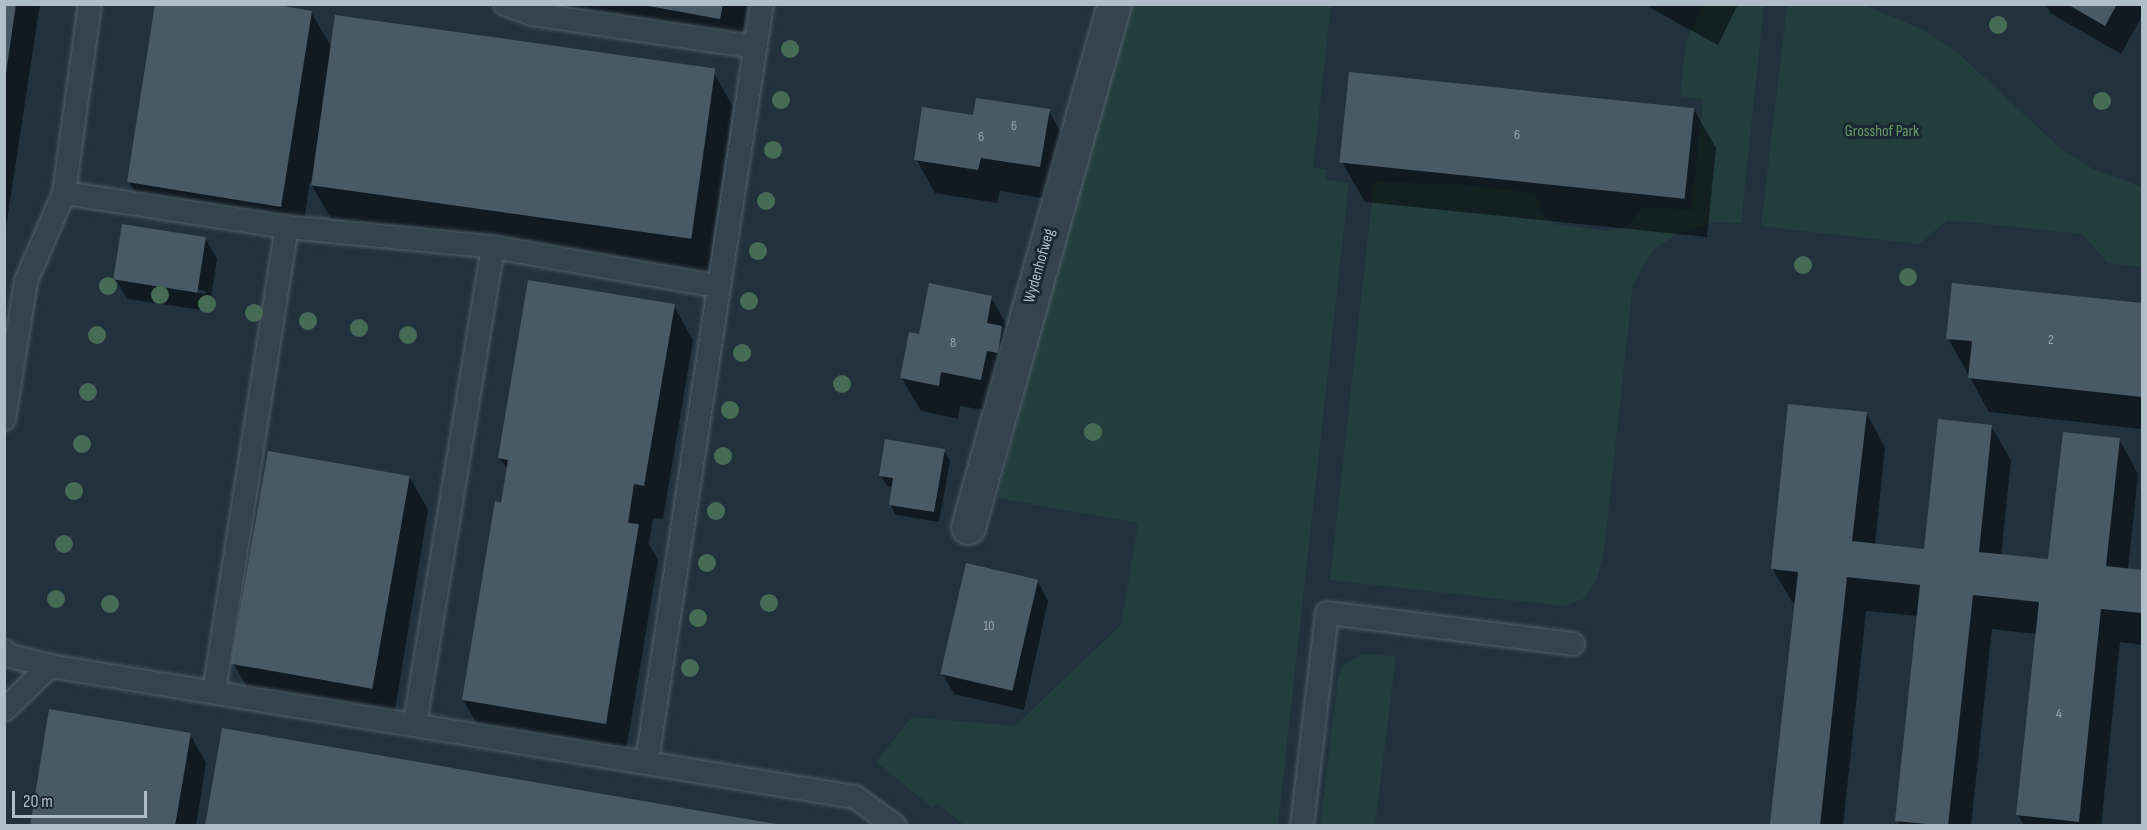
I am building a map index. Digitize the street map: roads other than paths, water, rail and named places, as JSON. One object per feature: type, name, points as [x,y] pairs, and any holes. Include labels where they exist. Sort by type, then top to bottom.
[{"type":"street","name":"Wydenhofweg","points":[[968,527],[1114,4]]},
{"type":"lane","points":[[4,419],[26,281],[64,193],[90,4]]},
{"type":"lane","points":[[505,4],[755,47]]},
{"type":"lane","points":[[646,761],[716,286],[762,4]]},
{"type":"lane","points":[[64,193],[286,227],[493,247],[716,286]]},
{"type":"lane","points":[[213,692],[286,227]]},
{"type":"lane","points":[[415,723],[493,247]]},
{"type":"lane","points":[[1302,825],[1327,614],[1573,644]]},
{"type":"lane","points":[[4,651],[10,656],[50,666],[415,723],[855,797],[895,825]]},
{"type":"lane","points":[[4,710],[50,666]]},
{"type":"park label","name":"Grosshof Park","points":[[1882,132]]}]
